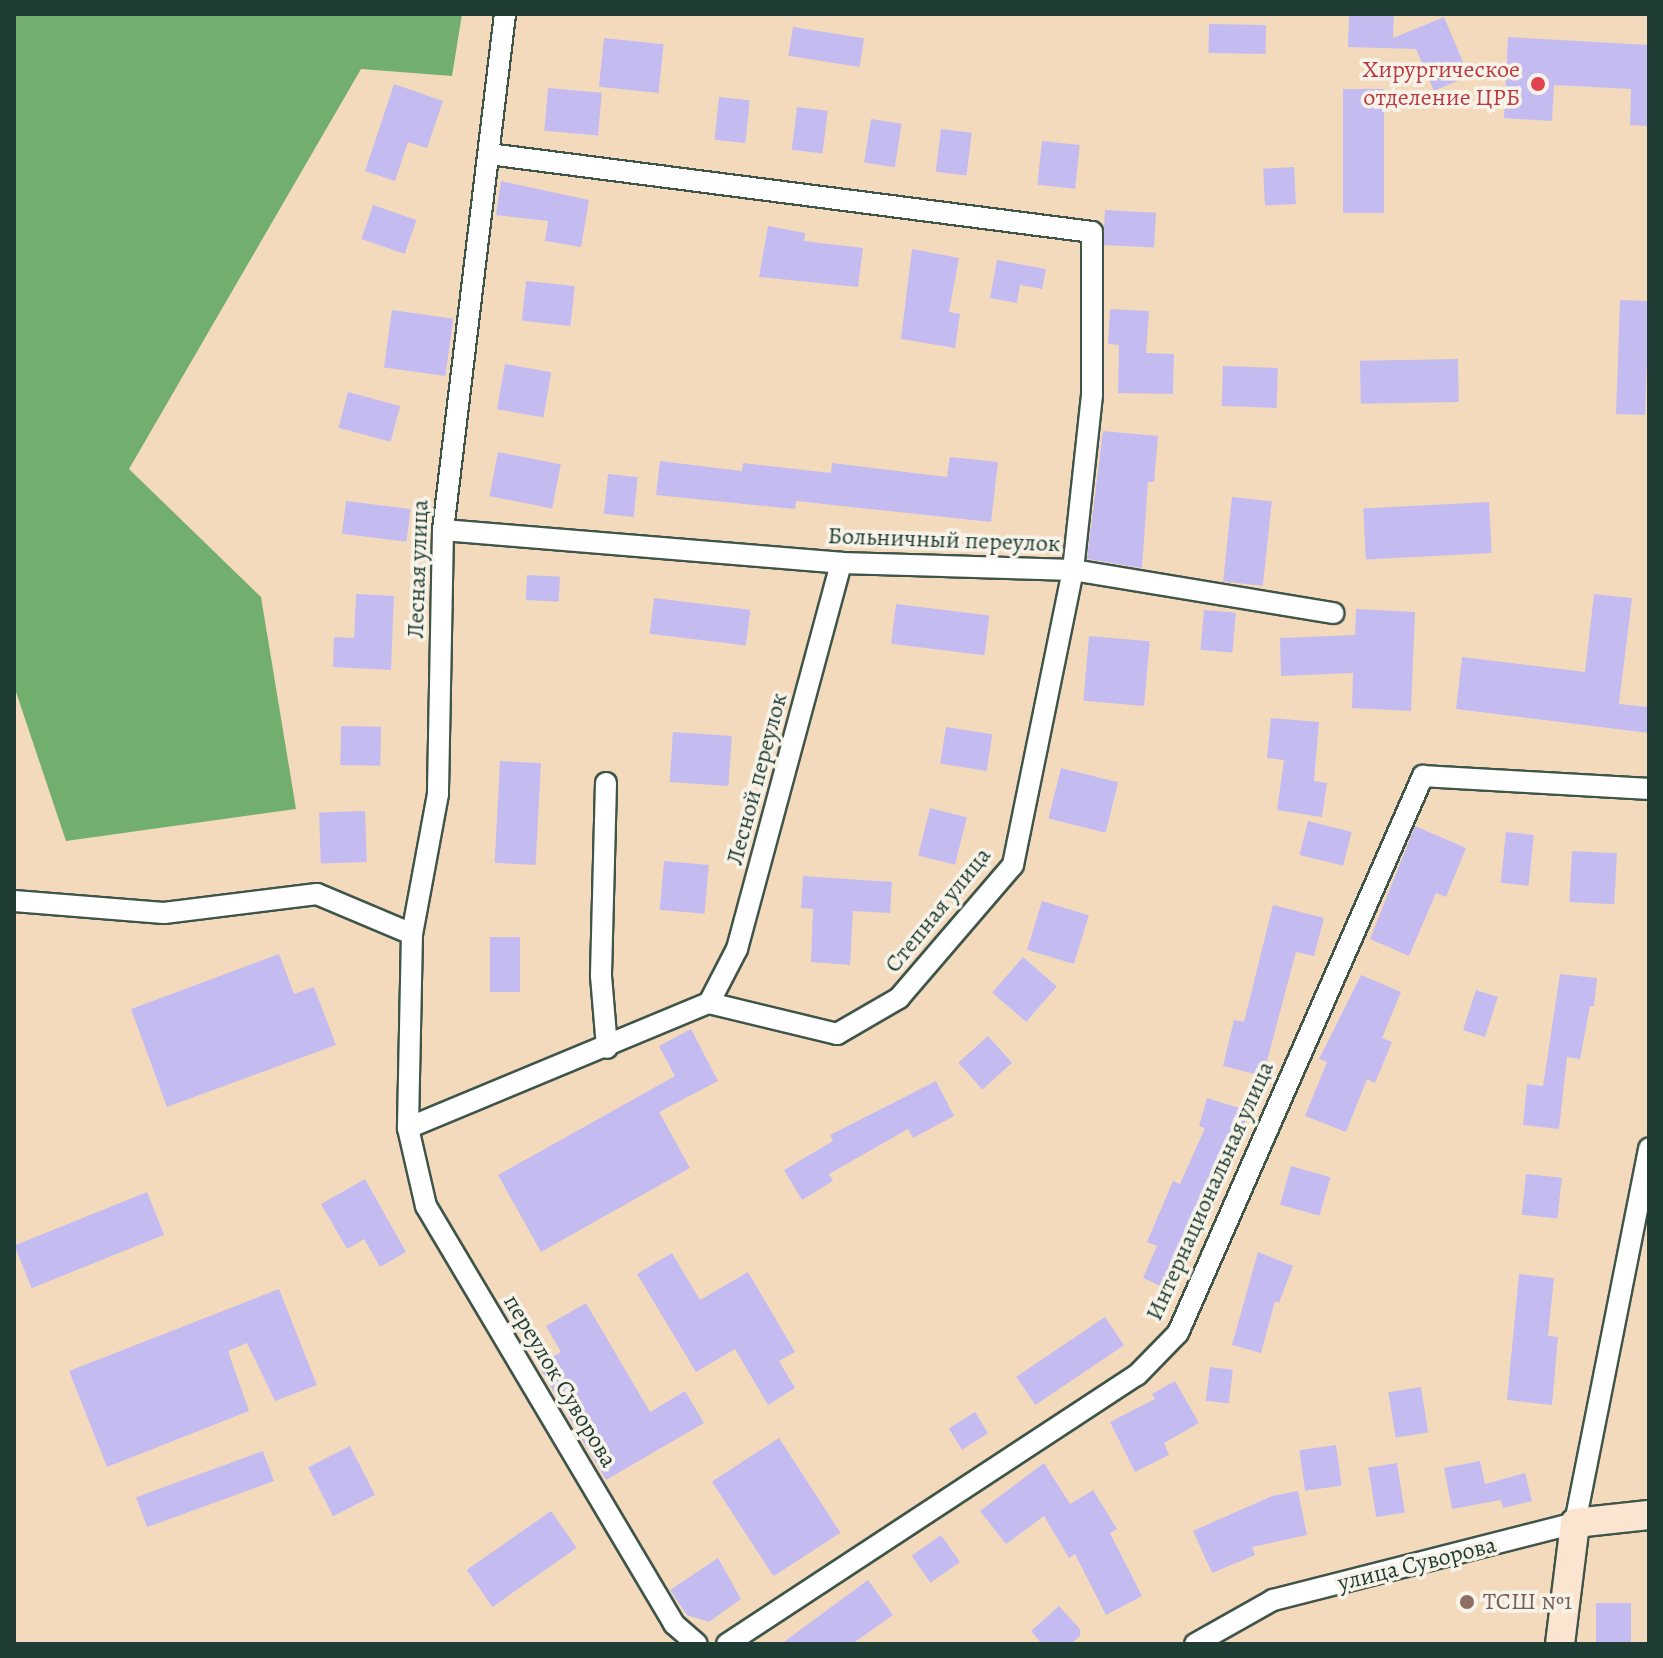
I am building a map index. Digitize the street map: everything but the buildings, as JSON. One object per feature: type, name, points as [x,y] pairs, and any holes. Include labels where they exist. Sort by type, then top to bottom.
[{"type":"street","name":"Лесная улица","points":[[408,1128],[412,934],[438,794],[443,530],[505,14]]},
{"type":"street","name":"Больничный переулок","points":[[443,530],[841,563],[1073,570],[1092,395],[1092,232],[489,154]]},
{"type":"street","name":"Лесной переулок","points":[[709,1003],[737,949],[841,563]]},
{"type":"street","points":[[1073,570],[1333,613]]},
{"type":"street","name":"Степная улица","points":[[709,1003],[837,1034],[899,998],[1013,865],[1073,570]]},
{"type":"street","name":"Интернациональная улица","points":[[727,1644],[1137,1375],[1178,1333],[1423,776],[1649,789]]},
{"type":"street","points":[[606,783],[601,976],[607,1048]]},
{"type":"street","points":[[14,901],[164,913],[317,894],[412,934]]},
{"type":"street","points":[[408,1128],[607,1048],[709,1003]]},
{"type":"street","name":"переулок Суворова","points":[[408,1128],[426,1206],[674,1624],[697,1644]]},
{"type":"street","points":[[1560,1644],[1575,1523],[1649,1148]]},
{"type":"street","name":"улица Суворова","points":[[1195,1644],[1273,1600],[1575,1523],[1649,1515]]},
{"type":"green space","points":[[14,14],[462,14],[452,76],[361,69],[129,469],[261,597],[296,809],[66,841],[14,686]]},
{"type":"place","name":"Хирургическое отделение ЦРБ","points":[[1538,84]]},
{"type":"place","name":"ТСШ №1","points":[[1467,1602]]}]
